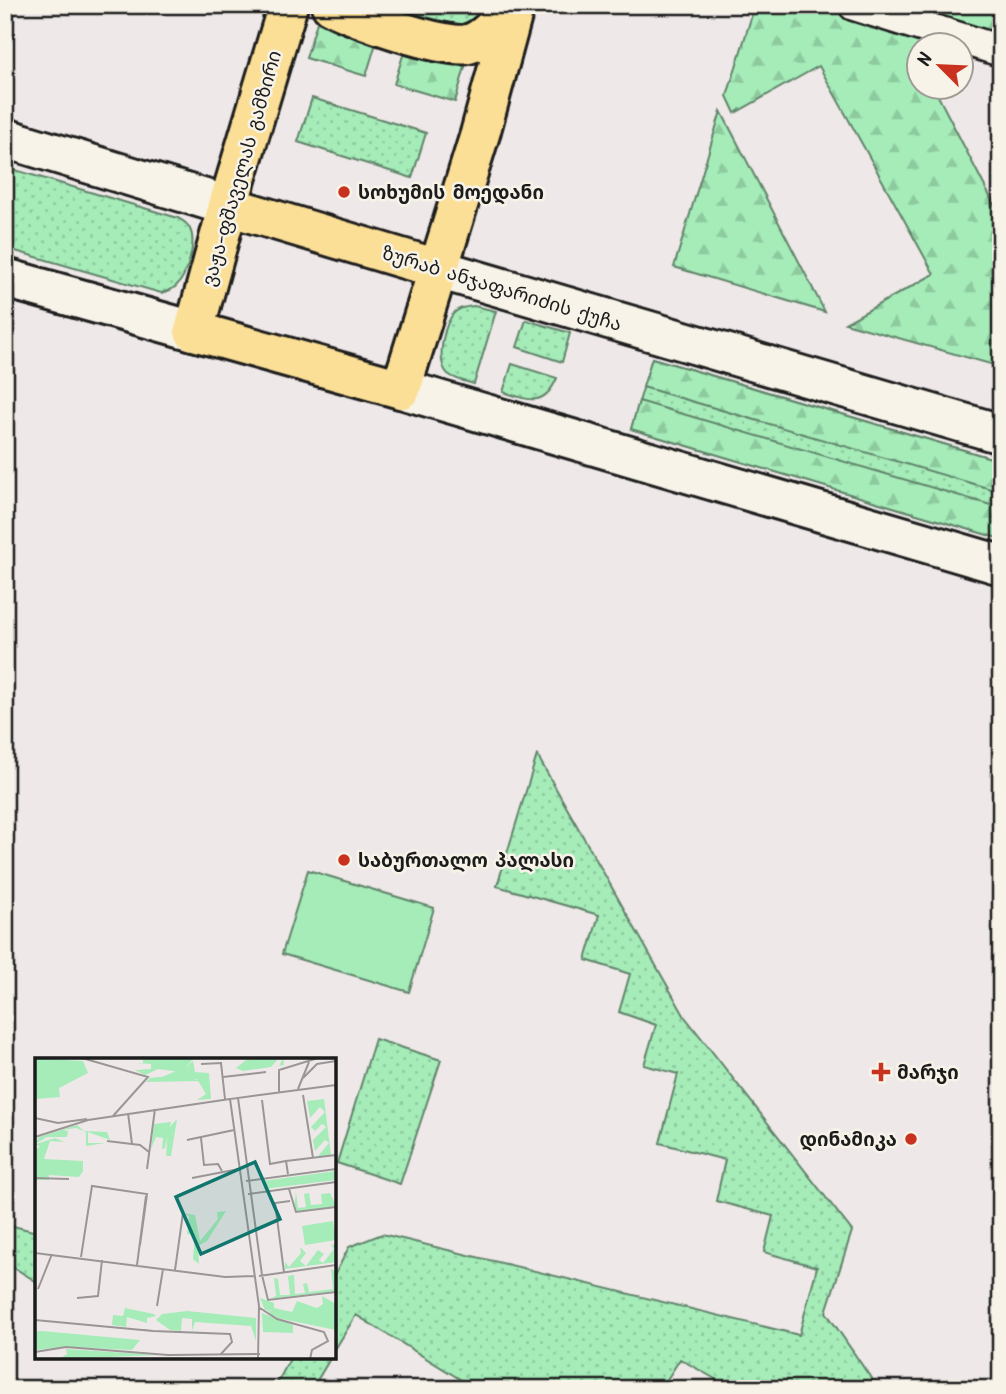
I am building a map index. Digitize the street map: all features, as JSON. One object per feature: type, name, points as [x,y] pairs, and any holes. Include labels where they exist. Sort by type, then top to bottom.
[{"type":"main road","name":"ვაჟა-ფშაველას გამზირი","points":[[194,331],[288,5]]},
{"type":"main road","points":[[331,5],[395,29],[457,46],[480,39],[514,5]]},
{"type":"main road","points":[[401,388],[480,134],[514,5]]},
{"type":"main road","name":"ზურაბ ანჯაფარიძის ქუჩა","points":[[5,138],[438,269],[1001,434]]},
{"type":"main road","points":[[5,278],[401,388],[1001,565]]},
{"type":"street","points":[[854,5],[1001,51]]},
{"type":"green space","points":[[373,5],[483,5],[480,14],[460,30]]},
{"type":"green space","points":[[755,5],[820,5],[907,32],[904,32],[904,102],[941,102],[1001,218],[1001,367],[845,323],[934,274],[819,66],[735,113],[727,96]]},
{"type":"green space","points":[[886,5],[1001,5],[1001,41]]},
{"type":"green space","points":[[317,22],[377,40],[366,76],[306,58]]},
{"type":"green space","points":[[405,49],[465,67],[455,102],[394,84]]},
{"type":"green space","points":[[312,98],[426,133],[412,178],[298,142]]},
{"type":"green space","points":[[721,111],[825,312],[674,267]]},
{"type":"green space","points":[[5,167],[183,221],[192,235],[190,259],[184,275],[173,289],[161,293],[5,248]]},
{"type":"green space","points":[[474,306],[496,311],[474,384],[448,374],[444,369],[442,355],[443,338],[451,317],[458,310]]},
{"type":"green space","points":[[526,320],[570,333],[562,362],[517,347]]},
{"type":"green space","points":[[652,358],[1001,461],[1001,539],[631,429]]},
{"type":"green space","points":[[652,358],[1001,461],[1001,492],[643,387]]},
{"type":"green space","points":[[512,364],[557,378],[552,388],[541,398],[528,399],[512,395],[503,392]]},
{"type":"green space","points":[[639,401],[1001,508],[1001,539],[631,429]]},
{"type":"green space","points":[[537,755],[685,1017],[852,1231],[826,1312],[877,1387],[882,1389],[733,1389],[680,1359],[661,1389],[476,1389],[356,1315],[336,1348],[336,1272],[349,1247],[382,1234],[799,1335],[817,1267],[764,1252],[773,1216],[716,1201],[725,1160],[660,1143],[678,1074],[644,1065],[656,1025],[619,1012],[630,974],[586,960],[599,915],[497,886]]},
{"type":"green space","points":[[308,870],[434,908],[409,992],[282,954]]},
{"type":"green space","points":[[375,1039],[441,1060],[400,1184],[337,1163]]},
{"type":"green space","points":[[5,1224],[35,1232],[35,1281],[5,1262]]},
{"type":"green space","points":[[290,1359],[330,1359],[312,1389],[275,1387]]},
{"type":"place","name":"სოხუმის მოედანი","points":[[344,192]]},
{"type":"place","name":"საბურთალო პალასი","points":[[344,860]]},
{"type":"place","name":"მარჯი","points":[[881,1072]]},
{"type":"place","name":"დინამიკა","points":[[911,1139]]}]
